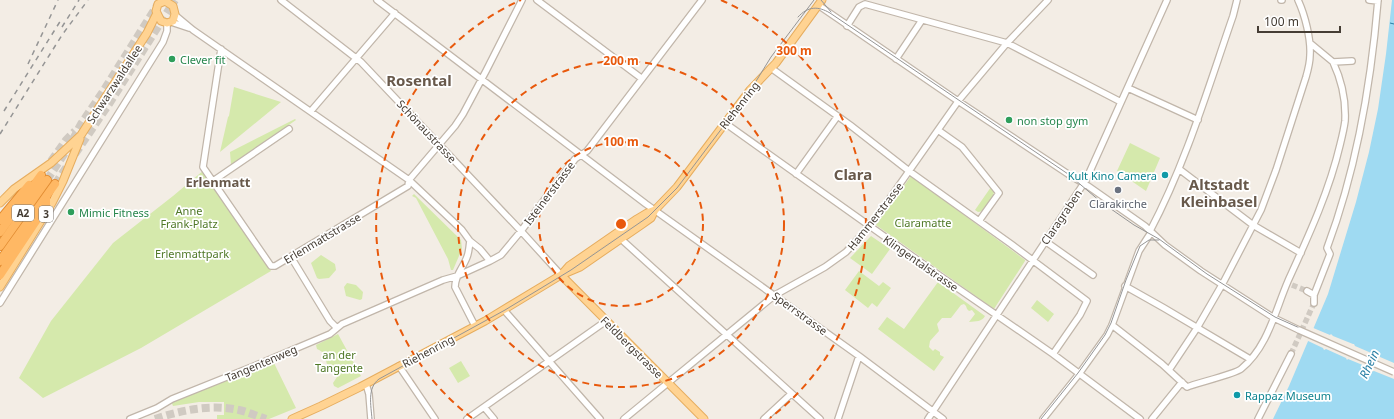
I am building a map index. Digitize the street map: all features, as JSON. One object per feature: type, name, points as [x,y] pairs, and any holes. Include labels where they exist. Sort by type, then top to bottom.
[{"type":"highway","points":[[0,220],[26,187],[42,177]]},
{"type":"highway","points":[[0,232],[42,177]]},
{"type":"highway","name":"A2","points":[[0,246],[42,177]]},
{"type":"highway","name":"A2","points":[[0,261],[55,184]]},
{"type":"highway","points":[[0,275],[46,206],[46,197]]},
{"type":"main road","name":"3","points":[[157,13],[156,8],[158,4],[166,1],[175,4],[175,15],[166,22]]},
{"type":"main road","name":"Riehenring","points":[[292,419],[366,384],[504,310],[561,275],[580,267],[651,218],[655,210],[677,187],[750,90],[790,45],[820,3]]},
{"type":"main road","points":[[157,13],[166,22]]},
{"type":"main road","name":"Schwarzwaldallee","points":[[0,287],[56,196],[81,135],[147,33],[157,13]]},
{"type":"main road","name":"Schwarzwaldallee","points":[[147,33],[166,22]]},
{"type":"main road","name":"Schwarzwaldallee","points":[[0,203],[14,190],[51,163],[81,135]]},
{"type":"main road","name":"Riehenring","points":[[561,275],[569,266],[647,212],[655,210]]},
{"type":"main road","name":"Feldbergstrasse","points":[[561,275],[704,419]]},
{"type":"street","name":"Schönaustrasse","points":[[281,0],[357,58],[561,275]]},
{"type":"street","name":"Sperrstrasse","points":[[377,0],[655,210],[775,295],[943,419]]},
{"type":"street","name":"Erlenmattstrasse","points":[[221,49],[203,167],[271,266],[275,266],[408,186],[409,180],[455,126],[482,79],[522,0]]},
{"type":"street","points":[[537,0],[641,78]]},
{"type":"street","name":"Isteinerstrasse","points":[[457,276],[501,255],[575,159],[587,151],[641,78],[702,0]]},
{"type":"street","name":"Hammerstrasse","points":[[624,419],[775,295],[825,267],[846,252],[870,226],[958,101],[1007,43],[1048,0]]},
{"type":"street","name":"Claragraben","points":[[928,419],[1084,183],[1167,0]]},
{"type":"street","points":[[1043,419],[1079,374],[1103,341],[1112,325],[1139,251],[1150,234],[1150,231],[1179,169],[1198,120],[1237,0]]},
{"type":"street","points":[[1169,370],[1222,284],[1265,202],[1306,77],[1310,56],[1310,43],[1302,8],[1298,0]]},
{"type":"street","points":[[1314,303],[1314,295],[1330,254],[1327,248],[1345,197],[1366,97],[1378,0],[1369,0]]},
{"type":"street","points":[[820,3],[847,26],[1068,174],[1084,183],[1141,223],[1175,253],[1274,318],[1394,372]]},
{"type":"street","points":[[847,26],[859,7],[865,4],[1007,43],[1121,102]]},
{"type":"street","points":[[311,111],[394,13]]},
{"type":"street","points":[[175,15],[193,30],[409,180],[462,230],[470,241],[480,249],[490,261]]},
{"type":"street","points":[[896,59],[922,20]]},
{"type":"street","points":[[0,303],[163,42],[168,31],[166,22],[193,30]]},
{"type":"street","points":[[1112,325],[1145,349],[1187,387],[1240,370],[1253,357],[1265,337],[1290,284],[1301,253],[1316,219],[1336,160],[1345,122],[1341,85],[1333,62],[1310,43]]},
{"type":"street","points":[[1333,62],[1352,61]]},
{"type":"street","points":[[770,68],[850,125],[1087,301],[1080,315],[1052,354]]},
{"type":"street","points":[[1128,88],[1198,120]]},
{"type":"street","points":[[796,174],[837,117]]},
{"type":"street","name":"Klingentalstrasse","points":[[725,123],[1052,354],[1140,419]]},
{"type":"street","points":[[213,181],[289,129]]},
{"type":"street","points":[[938,130],[962,147],[999,193],[979,221]]},
{"type":"street","points":[[1179,169],[1253,225],[1301,253]]},
{"type":"street","points":[[621,239],[820,419]]},
{"type":"street","points":[[470,241],[467,258],[455,282],[457,293],[475,326]]},
{"type":"street","points":[[1045,241],[1093,275]]},
{"type":"street","points":[[291,257],[330,321],[337,328]]},
{"type":"street","name":"Tangentenweg","points":[[130,419],[157,408],[172,399],[330,334],[342,324],[442,280],[457,276]]},
{"type":"street","points":[[1125,286],[1250,359]]},
{"type":"street","points":[[1307,291],[1314,295]]},
{"type":"street","points":[[504,310],[600,419]]},
{"type":"street","points":[[467,419],[606,321]]},
{"type":"street","points":[[1258,419],[1291,354]]},
{"type":"street","points":[[838,419],[859,356]]},
{"type":"street","points":[[399,366],[435,419]]},
{"type":"street","points":[[1152,419],[1182,382]]},
{"type":"street","points":[[366,384],[369,394],[371,419]]},
{"type":"street","points":[[764,419],[791,394]]},
{"type":"street","points":[[484,407],[494,419]]},
{"type":"green space","points":[[234,87],[281,102],[220,152],[229,116]]},
{"type":"green space","points":[[295,119],[296,120],[231,165],[230,152]]},
{"type":"green space","points":[[1130,143],[1160,158],[1146,191],[1117,171]]},
{"type":"green space","name":"Erlenmattpark","points":[[204,170],[271,271],[141,348],[43,398],[19,378],[51,321],[113,243]]},
{"type":"green space","name":"Claramatte","points":[[911,176],[1025,260],[994,309],[876,225]]},
{"type":"green space","points":[[991,187],[994,192],[991,201],[984,210],[978,212],[975,210]]},
{"type":"green space","points":[[414,194],[461,240],[462,249],[453,270],[451,270],[448,259],[416,198],[412,196]]},
{"type":"green space","points":[[871,236],[890,249],[872,274],[850,258]]},
{"type":"green space","points":[[321,255],[335,264],[336,270],[329,278],[317,278],[311,263]]},
{"type":"green space","points":[[859,271],[879,286],[883,282],[891,288],[877,307],[872,303],[868,308],[845,290]]},
{"type":"green space","points":[[938,282],[985,316],[980,320],[969,322],[975,314],[972,310],[969,311],[964,304],[961,305],[951,318],[942,318],[937,324],[939,331],[930,341],[929,347],[933,351],[935,349],[940,352],[940,355],[944,357],[934,371],[878,329],[887,317],[904,329]]},
{"type":"green space","points":[[347,283],[356,285],[363,292],[362,299],[360,300],[346,296],[344,287]]},
{"type":"green space","points":[[1037,300],[1054,314],[1048,322],[1031,308]]},
{"type":"green space","name":"an der Tangente","points":[[338,334],[361,376],[338,388],[334,386],[333,383],[337,377],[336,373],[328,367],[326,356],[317,349],[316,345]]},
{"type":"green space","points":[[461,361],[470,376],[458,383],[449,368]]},
{"type":"green space","points":[[274,363],[296,408],[269,419],[217,419],[217,415],[224,415],[224,402],[199,402],[173,406],[171,401]]},
{"type":"water","name":"Rhein","points":[[1392,0],[1394,0],[1394,419],[1273,419],[1289,386],[1328,294],[1356,202],[1378,109]]},
{"type":"pier","points":[[1311,327],[1330,335],[1331,334],[1376,355],[1380,355],[1380,357],[1394,363],[1394,379],[1374,371],[1371,372],[1370,368],[1348,359],[1347,360],[1346,358],[1326,349],[1324,350],[1323,348],[1306,340]]},
{"type":"ferry route","points":[[1390,23],[1394,24]]},
{"type":"tunnel","points":[[75,154],[109,104],[175,0]]},
{"type":"tunnel","points":[[47,180],[158,4]]},
{"type":"tunnel","points":[[51,161],[66,140],[75,131]]},
{"type":"tunnel","points":[[55,184],[68,165]]},
{"type":"tunnel","points":[[1292,285],[1307,291]]},
{"type":"tunnel","points":[[1291,354],[1314,303]]},
{"type":"tunnel","points":[[155,419],[176,413],[207,408],[228,408],[239,410],[266,419]]},
{"type":"tram line","points":[[372,419],[371,392],[375,383],[379,379],[505,310],[571,270],[648,217],[677,188],[750,91],[771,57],[814,0]]},
{"type":"tram line","points":[[821,0],[831,12]]},
{"type":"tram line","points":[[798,17],[802,13],[813,8],[821,9],[830,13],[1068,174],[1101,202],[1134,225],[1159,239],[1207,274],[1275,317],[1394,370]]},
{"type":"tram line","points":[[1041,419],[1078,373],[1105,335],[1140,246],[1149,240],[1159,240]]},
{"type":"railway","points":[[28,64],[58,0]]},
{"type":"railway","points":[[62,27],[79,0]]},
{"type":"railway","points":[[0,134],[62,35],[88,0]]},
{"type":"railway","points":[[4,111],[61,20]]},
{"type":"place","name":"Clever fit","points":[[172,59]]},
{"type":"place","name":"non stop gym","points":[[1009,120]]},
{"type":"place","name":"Kult Kino Camera","points":[[1165,175]]},
{"type":"place","name":"Clarakirche","points":[[1118,190]]},
{"type":"place","name":"Mimic Fitness","points":[[71,212]]},
{"type":"place","name":"Rappaz Museum","points":[[1237,395]]},
{"type":"district","name":"Rosental","points":[[419,80]]},
{"type":"district","name":"Clara","points":[[853,174]]},
{"type":"district","name":"Erlenmatt","points":[[218,182]]},
{"type":"district","name":"Altstadt Kleinbasel","points":[[1219,192]]},
{"type":"park label","name":"Anne Frank-Platz","points":[[189,216]]}]
